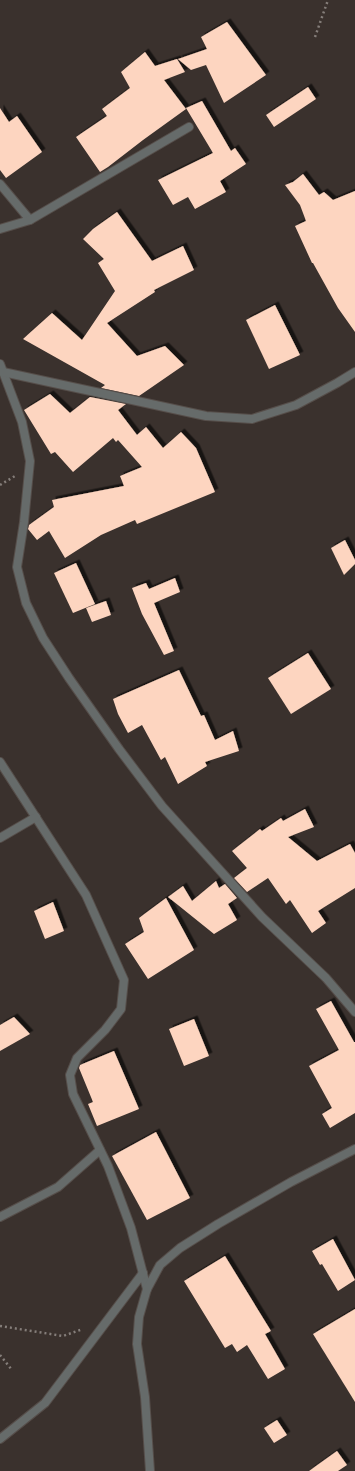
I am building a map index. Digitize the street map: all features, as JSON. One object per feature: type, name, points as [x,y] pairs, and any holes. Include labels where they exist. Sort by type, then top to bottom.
[{"type":"street","points":[[0,229],[30,220],[189,127]]},
{"type":"street","points":[[0,184],[30,220]]},
{"type":"street","points":[[0,364],[22,422],[30,461],[18,567],[26,603],[43,638],[69,678],[162,806],[262,917],[326,978],[355,1012]]},
{"type":"street","points":[[3,372],[206,416],[252,419],[296,405],[355,372]]},
{"type":"street","points":[[0,762],[86,895],[124,980],[120,1009],[105,1030],[77,1058],[70,1075],[73,1094],[108,1166],[131,1228],[146,1289]]},
{"type":"street","points":[[0,838],[36,817]]},
{"type":"street","points":[[150,1471],[145,1397],[137,1344],[138,1317],[146,1289],[160,1265],[180,1248],[218,1224],[355,1149]]},
{"type":"street","points":[[0,1217],[58,1187],[100,1150]]},
{"type":"street","points":[[0,1439],[45,1403],[143,1273]]},
{"type":"path","points":[[315,38],[328,0]]},
{"type":"path","points":[[0,1326],[63,1336],[109,1319]]},
{"type":"path","points":[[0,1355],[12,1370]]},
{"type":"building","points":[[227,22],[266,75],[224,103],[206,65],[191,70],[178,59],[207,49],[201,37]]},
{"type":"building","points":[[145,52],[155,66],[177,59],[185,72],[164,80],[186,109],[100,172],[76,137],[107,116],[102,109],[130,88],[121,72]]},
{"type":"building","points":[[308,87],[316,99],[274,127],[266,115]]},
{"type":"building","points":[[202,101],[231,151],[235,148],[246,164],[220,181],[226,192],[195,209],[188,197],[173,205],[158,180],[213,153],[186,108]]},
{"type":"building","points":[[0,108],[9,122],[17,116],[42,152],[6,178],[0,170]]},
{"type":"building","points":[[303,174],[319,195],[324,192],[333,200],[355,191],[355,332],[338,308],[312,263],[295,226],[306,221],[300,205],[285,185],[293,182]]},
{"type":"building","points":[[117,212],[152,261],[183,246],[194,270],[154,290],[155,292],[107,323],[137,356],[165,346],[184,365],[139,396],[101,388],[105,385],[23,339],[52,313],[82,340],[115,291],[98,263],[104,259],[83,239],[93,229]]},
{"type":"building","points":[[275,305],[300,355],[269,369],[246,320]]},
{"type":"building","points":[[50,394],[70,413],[90,397],[126,404],[118,410],[137,435],[146,427],[163,448],[181,432],[196,448],[215,492],[137,524],[135,520],[101,535],[65,558],[49,531],[37,540],[28,529],[29,525],[54,507],[52,500],[124,486],[120,476],[142,467],[118,440],[116,442],[113,438],[73,472],[55,452],[51,454],[24,410]]},
{"type":"building","points":[[345,540],[355,560],[355,564],[344,575],[331,548]]},
{"type":"building","points":[[76,563],[95,604],[73,613],[54,573]]},
{"type":"building","points":[[175,578],[180,592],[154,603],[174,651],[164,655],[142,614],[132,588],[146,583],[149,589]]},
{"type":"building","points":[[106,601],[111,615],[92,622],[86,608]]},
{"type":"building","points":[[308,653],[331,689],[291,714],[268,678]]},
{"type":"building","points":[[179,670],[201,716],[204,715],[215,740],[233,731],[239,751],[205,762],[207,766],[178,784],[165,757],[161,760],[142,725],[128,733],[118,714],[113,699]]},
{"type":"building","points":[[305,809],[314,827],[288,837],[317,861],[350,844],[355,853],[355,888],[318,911],[326,923],[312,933],[290,900],[286,904],[268,878],[247,892],[234,878],[247,868],[232,851],[260,829],[262,831],[281,818],[283,821]]},
{"type":"building","points":[[216,881],[219,888],[225,884],[237,898],[228,904],[237,920],[214,934],[168,897],[183,886],[192,901]]},
{"type":"building","points":[[166,898],[194,950],[148,979],[125,944],[144,932],[139,918]]},
{"type":"building","points":[[53,902],[64,931],[45,939],[34,911]]},
{"type":"building","points":[[331,1001],[355,1042],[355,1113],[330,1128],[322,1114],[332,1108],[309,1066],[339,1050],[316,1009]]},
{"type":"building","points":[[14,1017],[30,1034],[0,1051],[0,1025]]},
{"type":"building","points":[[194,1019],[209,1056],[184,1066],[169,1029]]},
{"type":"building","points":[[114,1051],[139,1109],[97,1126],[88,1104],[93,1102],[79,1068],[80,1065]]},
{"type":"building","points":[[156,1132],[190,1198],[147,1220],[112,1156]]},
{"type":"building","points":[[333,1239],[355,1280],[338,1291],[322,1264],[320,1265],[312,1251]]},
{"type":"building","points":[[225,1256],[271,1331],[265,1334],[285,1369],[268,1379],[247,1345],[237,1352],[232,1344],[225,1348],[184,1281]]},
{"type":"building","points":[[355,1309],[355,1402],[313,1334]]},
{"type":"building","points":[[277,1420],[287,1435],[274,1443],[264,1428]]},
{"type":"building","points":[[337,1451],[347,1465],[338,1471],[309,1471]]}]
